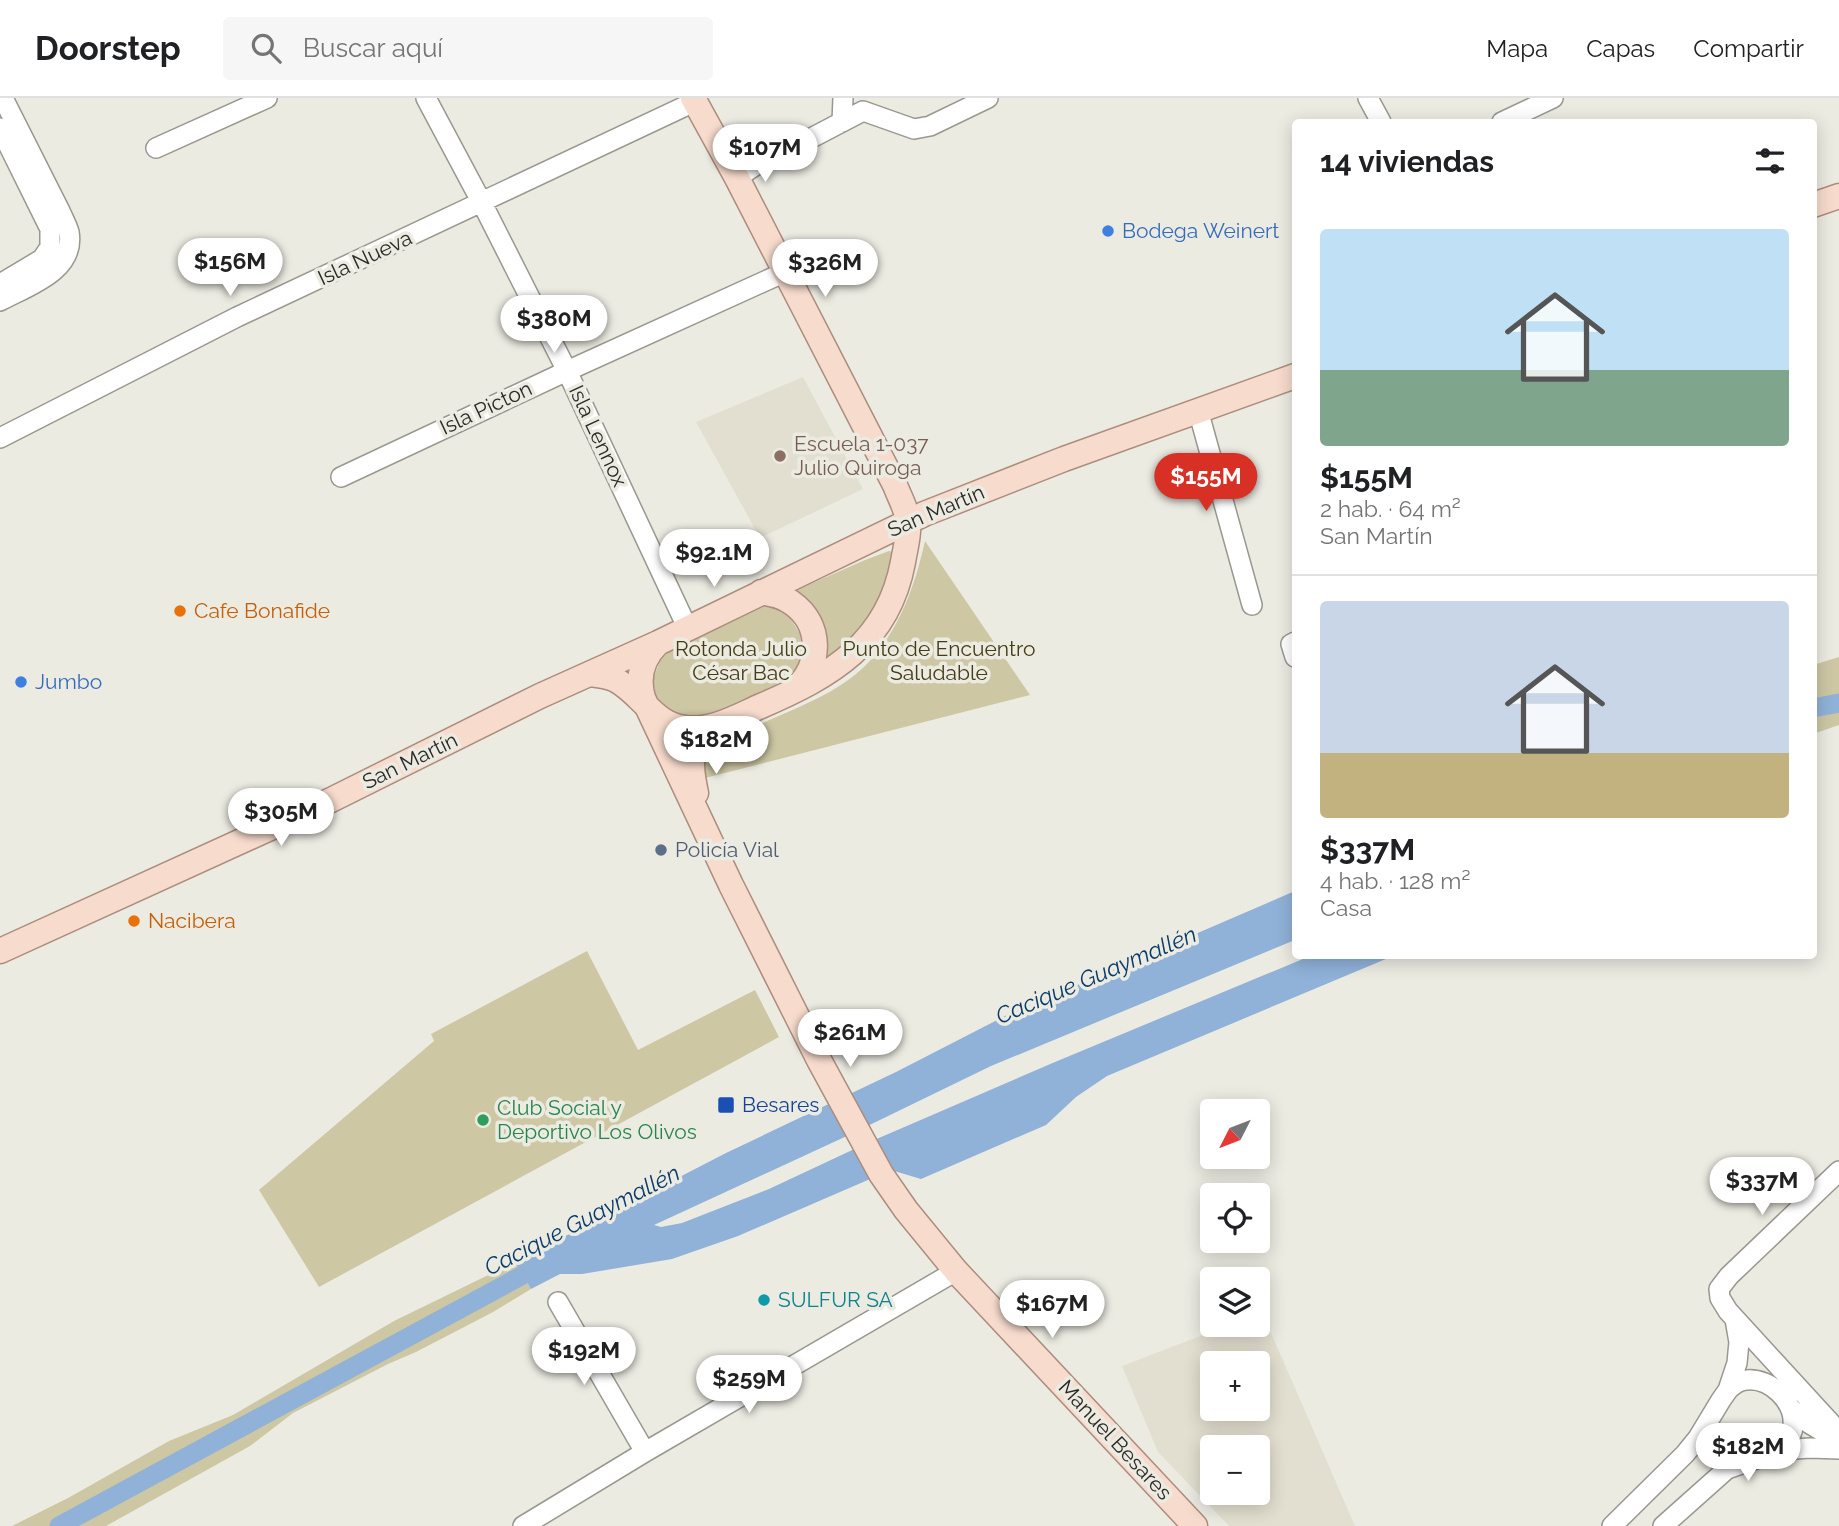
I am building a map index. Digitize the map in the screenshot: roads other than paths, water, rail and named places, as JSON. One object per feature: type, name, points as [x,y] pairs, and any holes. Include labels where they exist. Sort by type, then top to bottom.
[{"type":"main road","points":[[590,674],[617,681],[648,710],[678,727],[697,729],[716,724],[787,695],[841,664],[859,649],[879,625],[891,603],[906,547],[908,521],[895,485],[694,100]]},
{"type":"main road","points":[[1817,204],[1839,196]]},
{"type":"main road","name":"San Martín","points":[[0,951],[324,803],[540,696],[658,643],[908,521],[1006,481],[1198,410],[1292,379]]},
{"type":"main road","points":[[761,592],[784,598],[794,605],[803,613],[814,635],[811,669],[805,680],[787,695]]},
{"type":"main road","points":[[648,710],[641,693],[641,673],[647,655],[658,643]]},
{"type":"main road","name":"Manuel Besares","points":[[648,710],[731,885],[881,1174],[924,1234],[956,1271],[1195,1526]]},
{"type":"main road","points":[[702,822],[692,772],[692,757],[699,743],[716,724]]},
{"type":"street","points":[[0,301],[49,275],[65,259],[69,247],[68,230],[60,211],[3,98]]},
{"type":"street","points":[[156,148],[267,98]]},
{"type":"street","name":"Isla Lennox","points":[[426,98],[567,371],[687,628]]},
{"type":"street","points":[[842,122],[843,98]]},
{"type":"street","points":[[737,178],[759,163],[842,122],[863,104],[914,129],[930,127],[988,98]]},
{"type":"street","points":[[1368,98],[1379,119]]},
{"type":"street","points":[[1508,119],[1553,98]]},
{"type":"street","name":"Isla Nueva","points":[[0,438],[237,317],[482,203],[694,100]]},
{"type":"street","points":[[0,128],[50,229],[50,247],[42,259],[0,284]]},
{"type":"street","name":"Isla Picton","points":[[341,477],[786,272]]},
{"type":"street","points":[[1198,410],[1252,605]]},
{"type":"street","points":[[1839,1171],[1723,1282],[1719,1289],[1720,1298],[1735,1320],[1839,1432]]},
{"type":"street","points":[[523,1526],[956,1271]]},
{"type":"street","points":[[558,1302],[645,1452]]},
{"type":"street","points":[[1612,1526],[1685,1454],[1728,1390],[1737,1363],[1739,1342],[1735,1320]]},
{"type":"street","points":[[1728,1390],[1744,1380],[1757,1380],[1772,1387],[1790,1408],[1810,1424],[1839,1441]]},
{"type":"street","points":[[1782,1450],[1792,1434],[1794,1422],[1790,1408]]},
{"type":"street","points":[[1698,1438],[1727,1469]]},
{"type":"street","points":[[1663,1526],[1727,1469],[1782,1450],[1839,1449]]},
{"type":"water","points":[[1292,892],[1292,941],[991,1066],[654,1225],[661,1227],[682,1223],[769,1189],[865,1144],[1055,1062],[1303,959],[1386,959],[1107,1076],[1076,1097],[1046,1125],[921,1179],[891,1170],[738,1236],[672,1259],[582,1274],[560,1274],[531,1289],[515,1262],[726,1153],[896,1072],[1005,1016]]},
{"type":"waterway","name":"Cacique Guaymallén","points":[[1817,707],[1839,703]]},
{"type":"waterway","name":"Cacique Guaymallén","points":[[59,1526],[545,1263]]},
{"type":"place","name":"Bodega Weinert","points":[[1108,231]]},
{"type":"place","name":"Escuela 1-037 Julio Quiroga","points":[[780,456]]},
{"type":"place","name":"Cafe Bonafide","points":[[180,611]]},
{"type":"place","name":"Jumbo","points":[[21,682]]},
{"type":"place","name":"Policía Vial","points":[[661,850]]},
{"type":"place","name":"Nacibera","points":[[134,921]]},
{"type":"place","name":"Besares","points":[[726,1105]]},
{"type":"place","name":"Club Social y Deportivo Los Olivos","points":[[483,1120]]},
{"type":"place","name":"SULFUR SA","points":[[764,1300]]},
{"type":"park label","name":"Rotonda Julio César Bac","points":[[741,661]]},
{"type":"park label","name":"Punto de Encuentro Saludable","points":[[939,661]]}]
